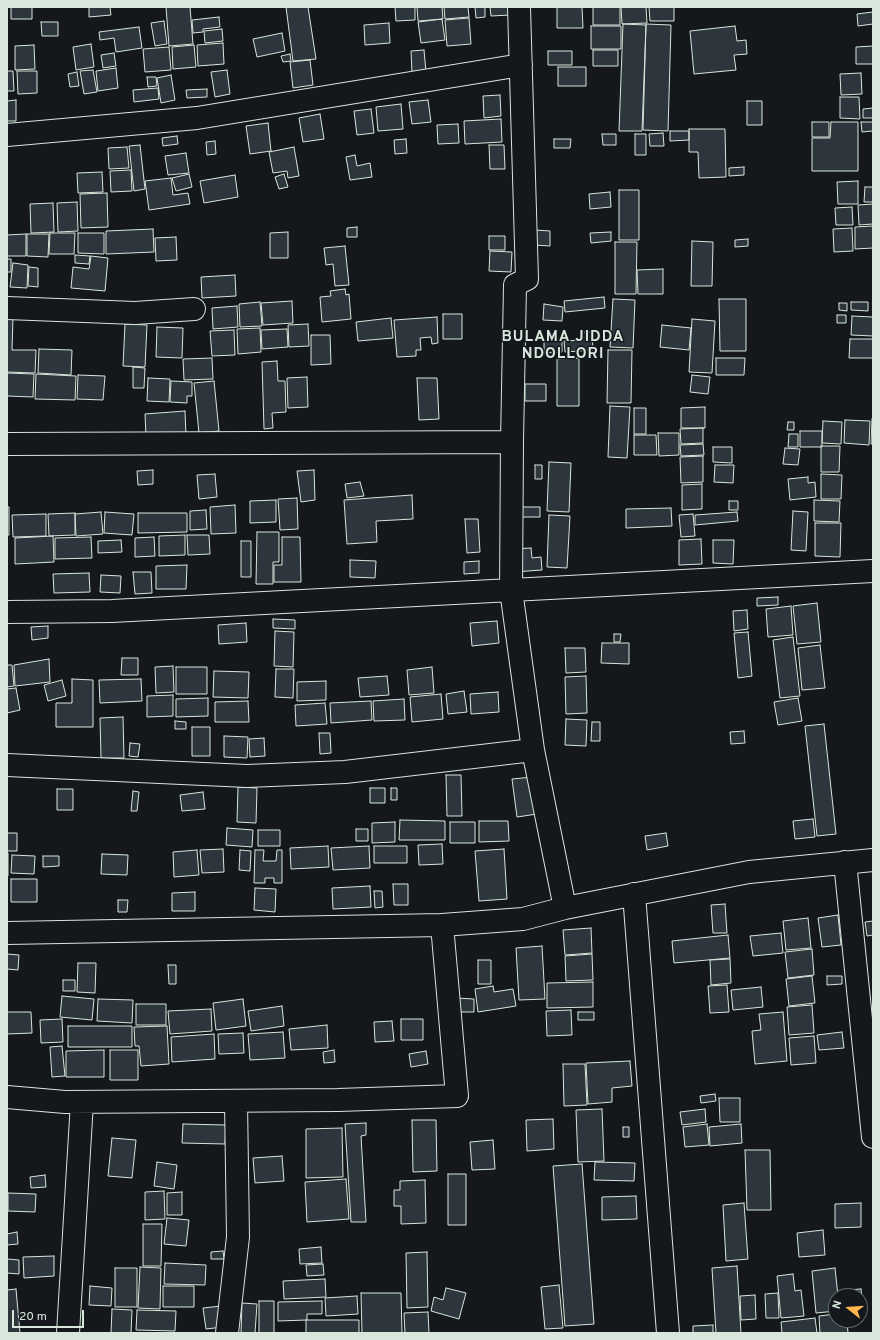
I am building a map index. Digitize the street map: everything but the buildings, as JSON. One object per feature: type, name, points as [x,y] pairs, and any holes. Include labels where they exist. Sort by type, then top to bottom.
[{"type":"street","points":[[519,7],[527,279],[515,285],[512,442],[512,590],[533,750],[565,908]]},
{"type":"street","points":[[7,135],[197,118],[521,65]]},
{"type":"street","points":[[7,308],[134,313],[194,309]]},
{"type":"street","points":[[7,444],[512,442]]},
{"type":"street","points":[[7,612],[112,611],[873,571]]},
{"type":"street","points":[[7,765],[247,776],[345,772],[533,750]]},
{"type":"street","points":[[7,933],[442,925],[523,919],[565,908],[749,872],[873,860]]},
{"type":"street","points":[[845,862],[873,1137]]},
{"type":"street","points":[[634,894],[668,1333]]},
{"type":"street","points":[[7,1097],[82,1102],[338,1100],[457,1096],[442,925]]},
{"type":"street","points":[[227,1333],[238,1238],[236,1101]]},
{"type":"street","points":[[68,1333],[82,1102]]},
{"type":"district","name":"BULAMA JIDDA NDOLLORI","points":[[563,346]]}]
